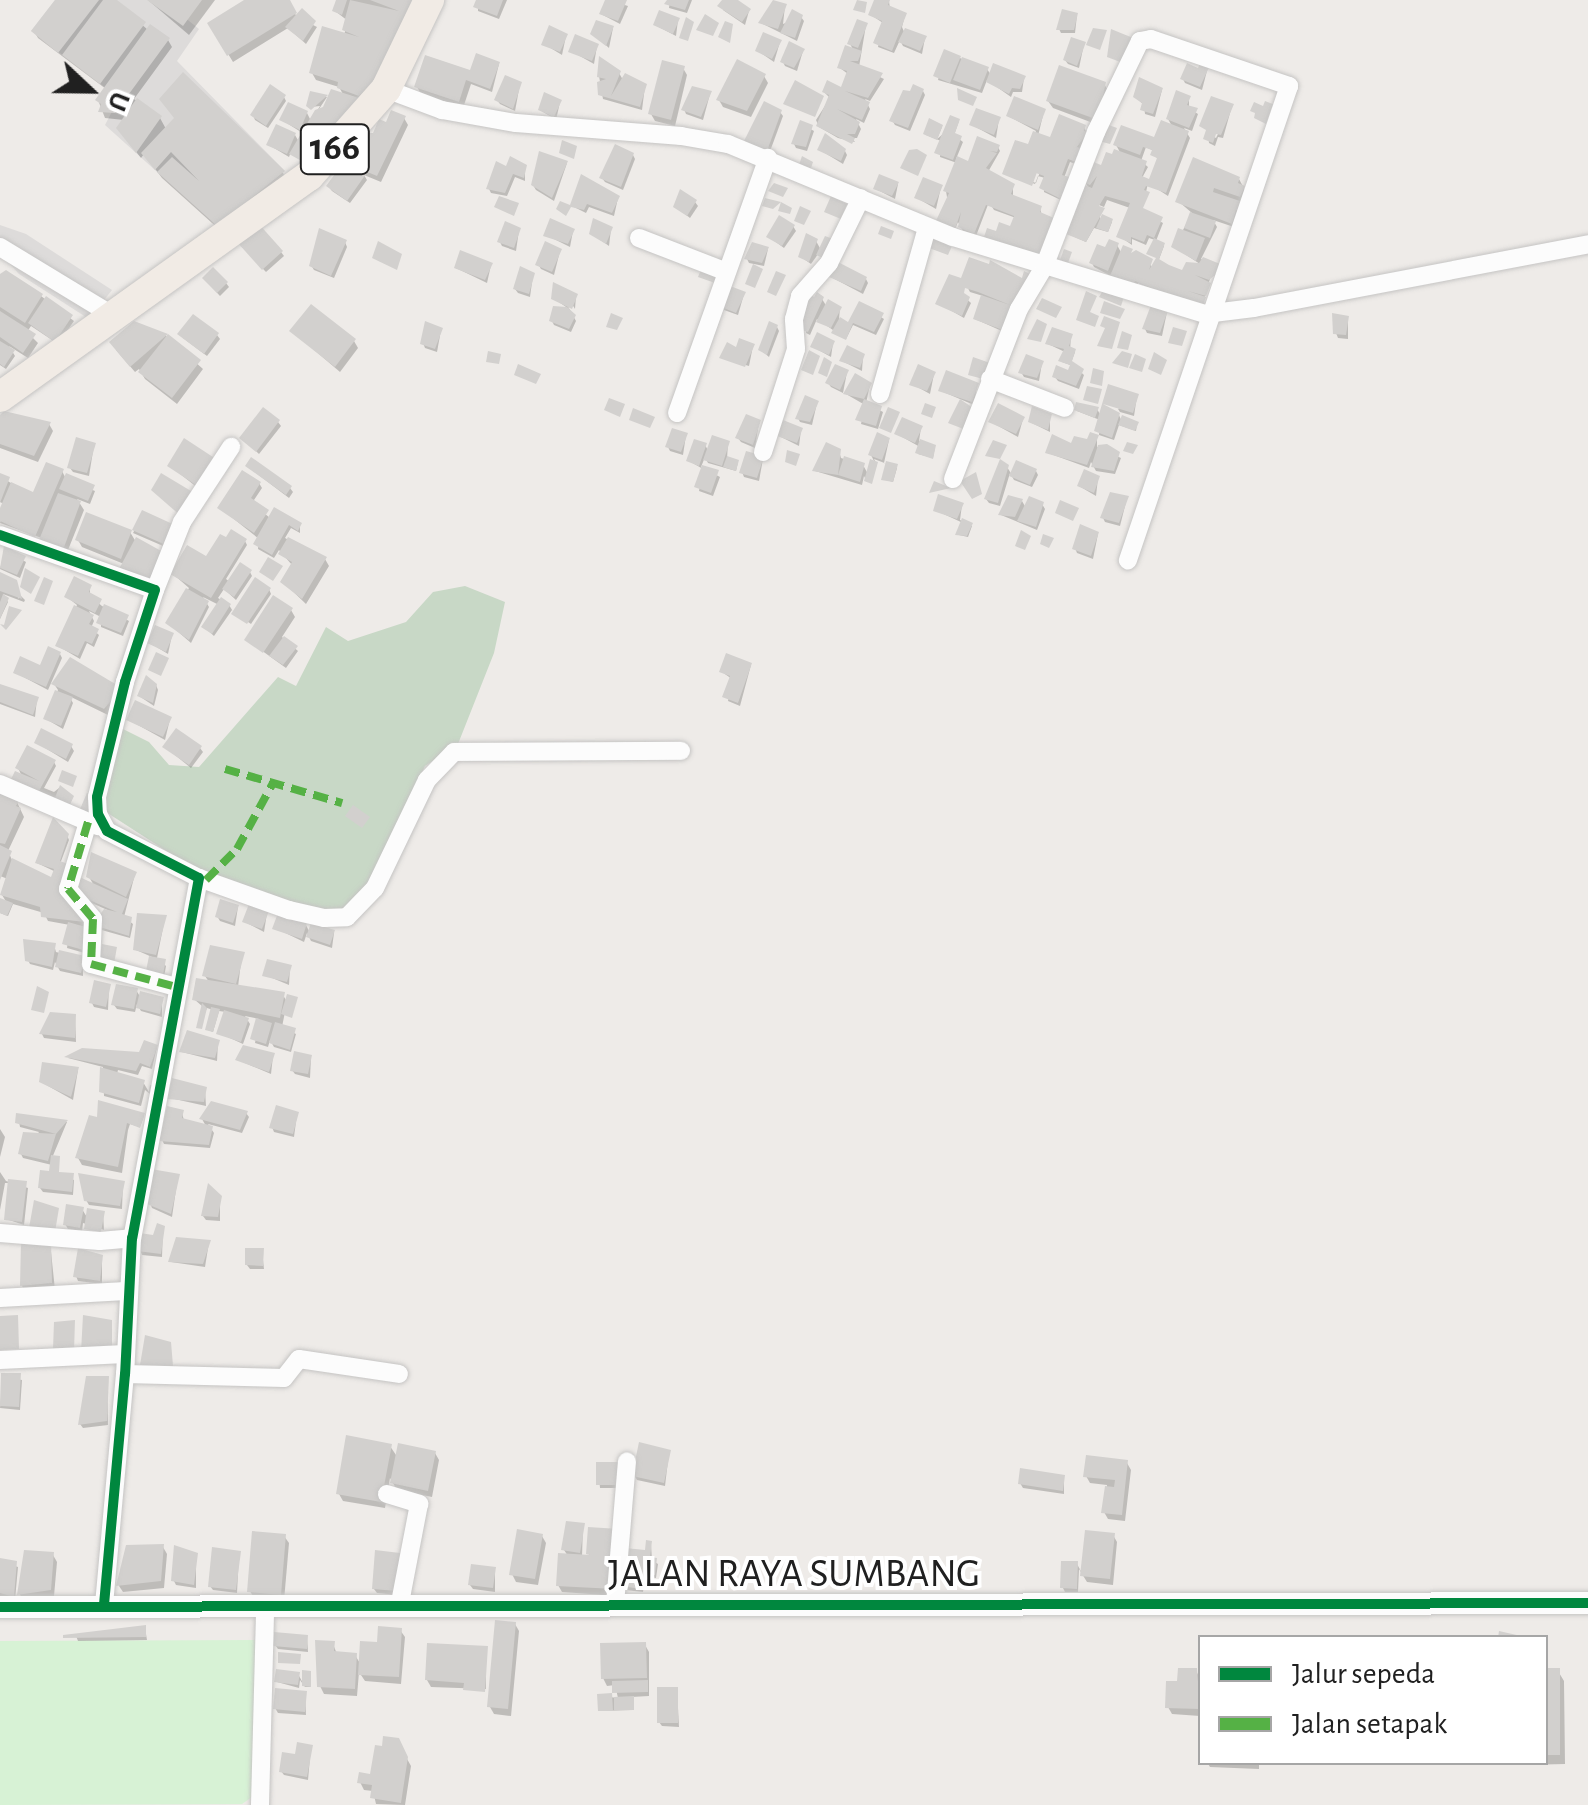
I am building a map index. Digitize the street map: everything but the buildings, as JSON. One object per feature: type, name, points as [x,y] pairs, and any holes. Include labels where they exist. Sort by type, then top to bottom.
[{"type":"main road","name":"166","points":[[1,396],[309,176],[386,89],[429,0]]},
{"type":"street","points":[[953,479],[990,379],[1020,309],[1044,267],[1140,40],[1152,39],[1289,86],[1128,560]]},
{"type":"street","points":[[386,89],[471,116],[728,144],[927,228],[1158,302],[1211,313],[1588,244]]},
{"type":"street","points":[[676,413],[768,158]]},
{"type":"street","points":[[763,452],[796,349],[794,319],[800,296],[830,263],[861,198]]},
{"type":"street","points":[[880,394],[927,228]]},
{"type":"street","points":[[639,238],[726,272]]},
{"type":"street","points":[[0,247],[118,312]]},
{"type":"street","points":[[990,379],[1065,408]]},
{"type":"street","points":[[107,831],[98,814],[97,797],[125,682],[182,522],[231,447]]},
{"type":"street","points":[[0,535],[155,590]]},
{"type":"street","points":[[0,784],[88,822],[199,878],[289,910],[324,918],[346,916],[375,888],[426,780],[454,752],[681,751]]},
{"type":"street","points":[[88,822],[68,890],[93,920],[91,964],[176,986]]},
{"type":"street","points":[[104,1606],[125,1374],[126,1290],[132,1238],[199,878]]},
{"type":"street","points":[[0,1234],[100,1241],[132,1238]]},
{"type":"street","points":[[0,1298],[126,1290]]},
{"type":"street","points":[[0,1360],[125,1354]]},
{"type":"street","points":[[125,1374],[284,1378],[299,1359],[399,1374]]},
{"type":"street","points":[[615,1604],[627,1462]]},
{"type":"street","points":[[387,1494],[419,1504],[400,1604]]},
{"type":"street","name":"JALAN RAYA SUMBANG","points":[[0,1608],[1588,1603]]},
{"type":"street","points":[[260,1805],[265,1608]]},
{"type":"shaded area","points":[[55,0],[163,0],[199,29],[177,61],[285,171],[217,226],[105,125],[119,98],[31,31]]},
{"type":"shaded area","points":[[0,225],[26,234],[112,290],[89,319],[19,274],[0,253]]},
{"type":"green space","points":[[465,586],[505,602],[494,653],[458,744],[425,766],[360,902],[327,915],[202,874],[106,812],[103,799],[121,728],[149,742],[169,765],[199,767],[278,677],[296,686],[326,627],[348,641],[406,622],[433,592]]},
{"type":"green space","points":[[258,1640],[252,1797],[242,1804],[0,1805],[0,1641]]},
{"type":"marked path","points":[[225,769],[342,803]]},
{"type":"marked path","points":[[206,880],[237,849],[274,781]]},
{"type":"marked path","points":[[88,822],[68,889],[93,919],[91,964],[176,987]]},
{"type":"cycle path","points":[[0,535],[155,590],[125,682],[97,797],[98,814],[107,831],[199,878],[132,1238],[125,1374],[104,1607]]},
{"type":"cycle path","points":[[0,1607],[1588,1603]]}]
